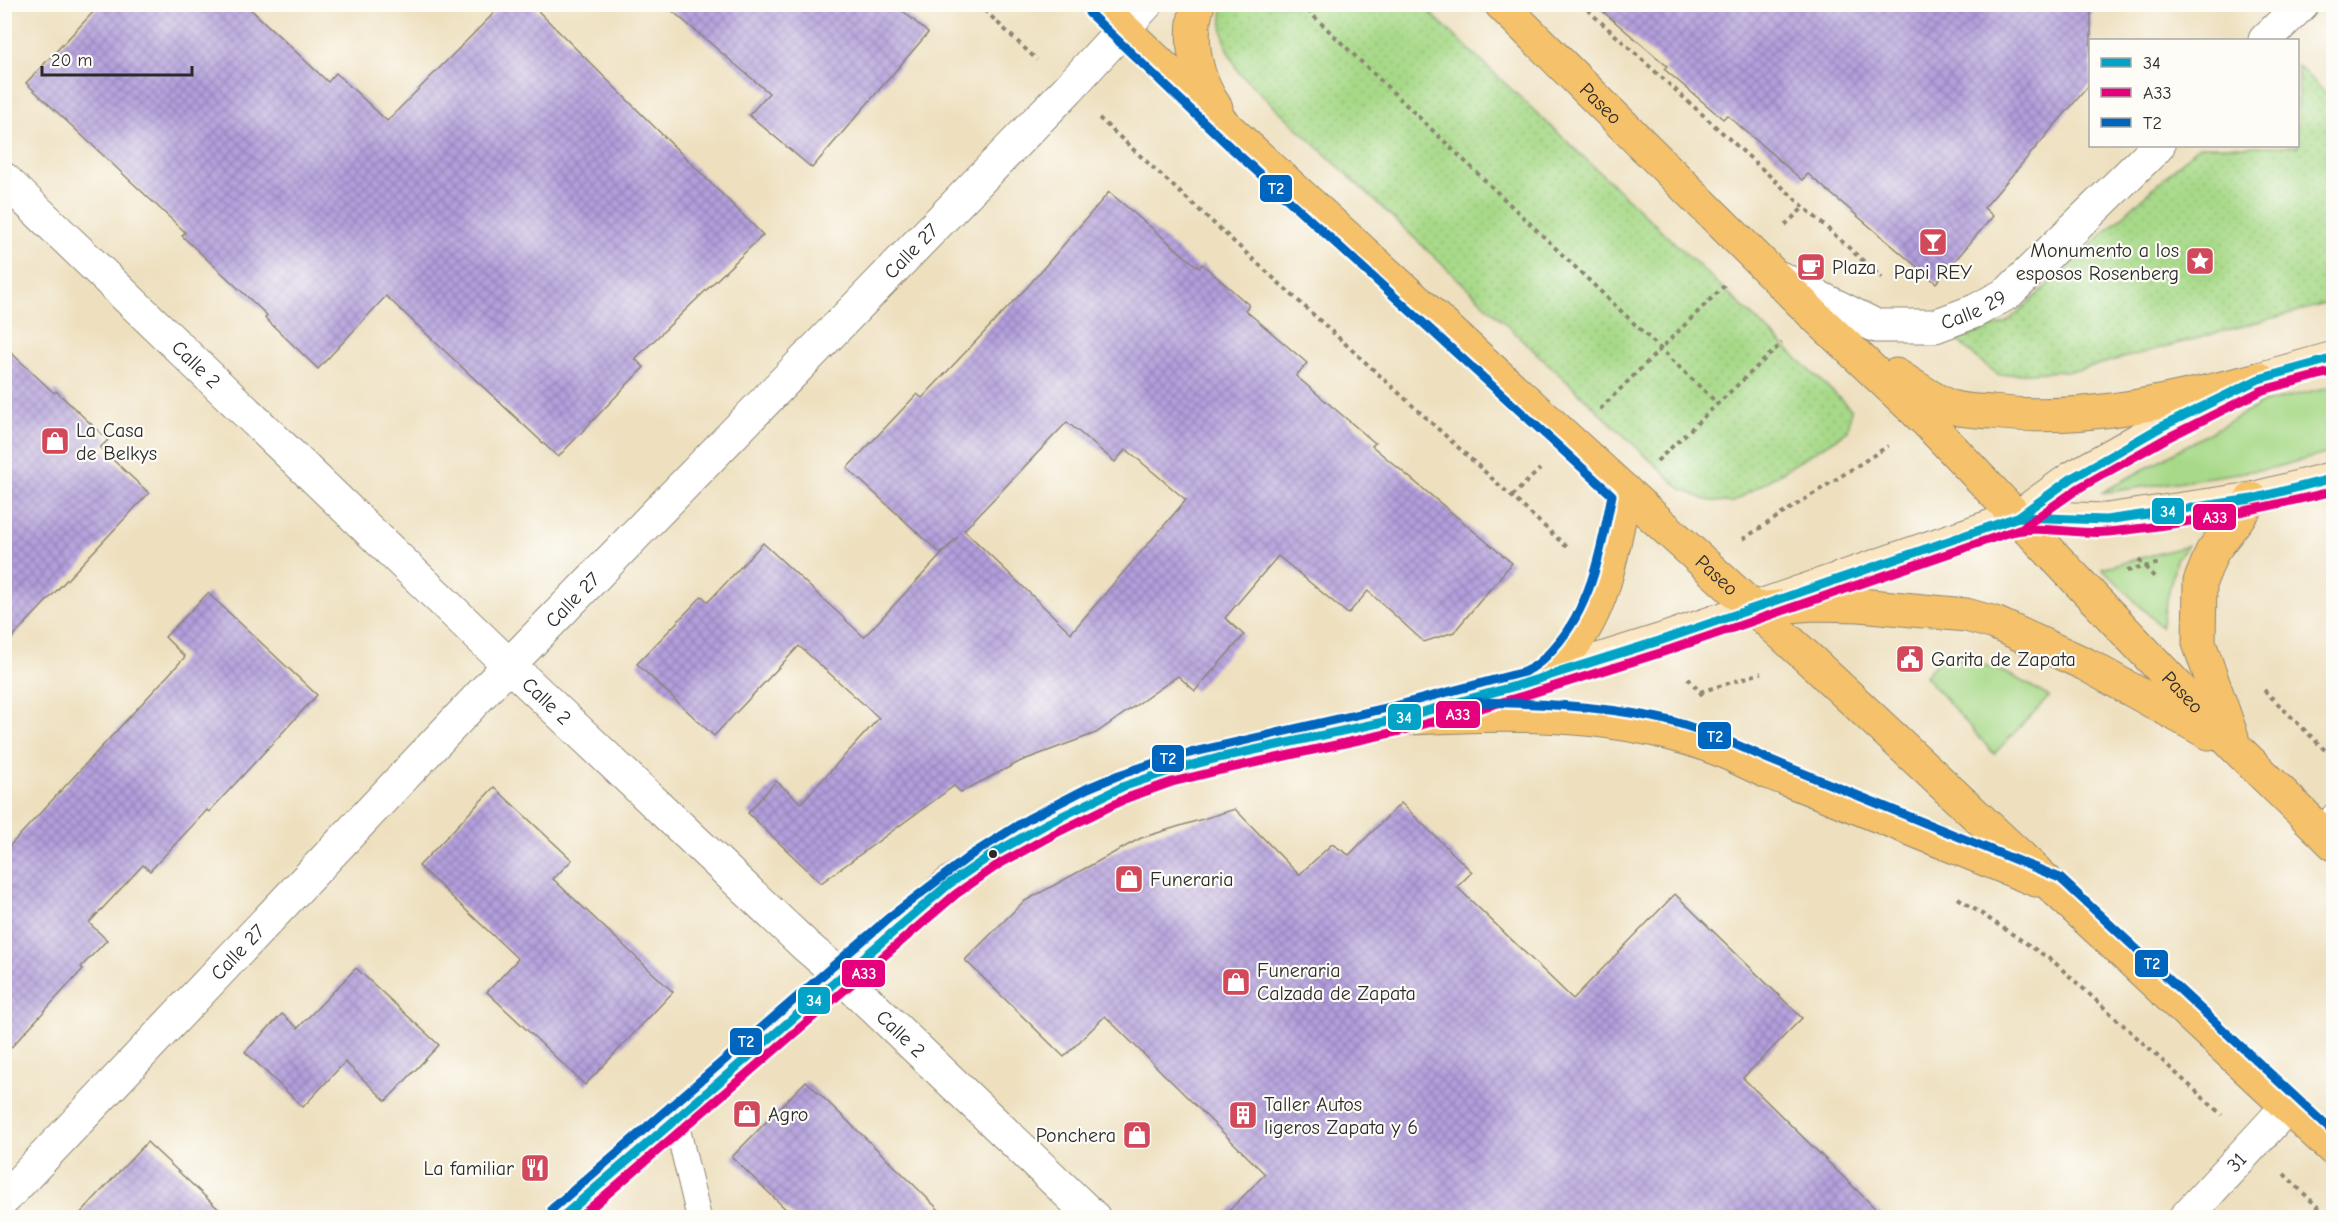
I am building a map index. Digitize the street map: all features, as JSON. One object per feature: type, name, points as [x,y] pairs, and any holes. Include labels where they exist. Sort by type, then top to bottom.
[{"type":"main road","name":"Paseo","points":[[1097,4],[1236,136],[1706,564],[2334,1150]]},
{"type":"main road","points":[[1198,4],[1195,13],[1194,54],[1205,93],[1236,136]]},
{"type":"main road","name":"Paseo","points":[[1501,4],[1813,314],[1926,421],[2235,747],[2330,831]]},
{"type":"main road","points":[[1766,266],[1895,374],[1951,407],[2012,415],[2085,413],[2167,402],[2334,358]]},
{"type":"main road","points":[[560,1218],[949,884],[993,854],[1082,805],[1122,787],[1169,771],[1397,719],[1541,678],[1659,641],[2019,517],[2072,478],[2161,427],[2259,379]]},
{"type":"main road","points":[[2019,517],[2106,520],[2252,499],[2334,478]]},
{"type":"main road","points":[[1541,678],[1570,650],[1596,607],[1626,491]]},
{"type":"main road","points":[[2235,747],[2199,643],[2200,582],[2212,552],[2252,499]]},
{"type":"main road","points":[[1754,609],[1813,604],[1860,605],[1966,615],[1995,622],[2085,664],[2235,747]]},
{"type":"main road","points":[[1397,719],[1476,714],[1539,715],[1601,721],[1656,730],[1720,750],[1761,769],[1845,801],[2054,888]]},
{"type":"street","name":"Calle 27","points":[[4,1199],[508,665],[1068,89],[1146,4]]},
{"type":"street","points":[[2266,39],[2302,4]]},
{"type":"street","name":"Calle 29","points":[[1766,266],[1876,326],[1935,326],[1975,310],[2008,293],[2157,147]]},
{"type":"street","name":"Calle 2","points":[[4,179],[508,665],[1094,1218]]},
{"type":"street","name":"31","points":[[2185,1218],[2287,1107]]},
{"type":"lane","points":[[675,1118],[699,1218]]},
{"type":"path","points":[[978,4],[1604,583]]},
{"type":"path","points":[[1301,4],[1718,404]]},
{"type":"path","points":[[1581,4],[1882,279]]},
{"type":"path","points":[[1512,496],[1660,349],[1766,266],[1803,208]]},
{"type":"path","points":[[1626,491],[1813,314]]},
{"type":"path","points":[[1706,564],[1926,421]]},
{"type":"path","points":[[2106,520],[2200,627]]},
{"type":"path","points":[[1659,641],[1707,701]]},
{"type":"path","points":[[2258,685],[2334,759]]},
{"type":"path","points":[[1955,896],[2054,962],[2253,1144],[2329,1218]]},
{"type":"green space","points":[[1223,5],[1422,5],[1851,409],[1848,431],[1732,503],[1706,500],[1680,488],[1239,73],[1230,56],[1223,32]]},
{"type":"green space","points":[[2299,67],[2333,100],[2333,302],[2078,370],[1999,375],[1957,340],[2006,323],[2198,147],[2299,147]]},
{"type":"green space","points":[[2333,386],[2333,452],[2272,468],[2101,493],[2263,403]]},
{"type":"green space","points":[[2187,546],[2176,559],[2161,627],[2102,568]]},
{"type":"green space","points":[[1961,659],[2007,673],[2049,697],[1994,754],[1925,676],[1939,660]]},
{"type":"building","points":[[101,4],[245,4],[328,82],[336,73],[387,121],[503,4],[531,4],[763,235],[635,359],[644,367],[558,457],[386,296],[318,369],[265,318],[267,315],[182,236],[185,232],[26,83]]},
{"type":"building","points":[[664,4],[895,4],[928,33],[812,168],[749,115],[769,93]]},
{"type":"building","points":[[1594,4],[2091,4],[2089,85],[1984,208],[1993,216],[1936,283],[1808,174],[1802,180],[1727,115],[1723,119],[1664,69],[1667,66]]},
{"type":"building","points":[[1109,192],[1199,268],[1202,264],[1249,305],[1245,310],[1307,363],[1296,376],[1375,443],[1372,446],[1512,563],[1454,632],[1424,642],[1368,591],[1348,614],[1278,556],[1225,618],[1244,635],[1195,691],[1178,676],[1096,733],[1021,761],[961,792],[954,786],[821,883],[748,813],[776,781],[801,803],[879,718],[799,646],[714,736],[637,664],[702,596],[708,602],[763,543],[864,637],[958,537],[941,554],[847,468],[917,394],[922,398],[1029,285]],"holes":[[[1067,422],[1115,462],[1126,449],[1186,500],[1071,633],[964,530]]]},
{"type":"building","points":[[4,346],[108,440],[100,448],[149,493],[4,646]]},
{"type":"building","points":[[208,593],[317,695],[209,812],[207,810],[150,871],[143,865],[89,923],[107,940],[4,1055],[4,852],[185,657],[165,637]]},
{"type":"building","points":[[494,787],[572,860],[553,879],[673,992],[585,1085],[487,992],[518,959],[419,866]]},
{"type":"building","points":[[1401,803],[1472,872],[1457,887],[1573,999],[1675,894],[1802,1018],[1743,1078],[1885,1218],[1222,1218],[1265,1174],[1105,1016],[1064,1057],[965,960],[1023,902],[1141,838],[1235,809],[1299,875],[1332,844],[1349,855]]},
{"type":"building","points":[[356,968],[439,1045],[386,1101],[345,1062],[303,1107],[245,1052],[282,1014],[298,1028]]},
{"type":"building","points":[[806,1081],[947,1218],[795,1218],[732,1157]]},
{"type":"building","points":[[147,1142],[228,1218],[76,1218]]},
{"type":"transit line","name":"T2","points":[[552,1209],[891,916],[971,855],[1028,819],[1088,788],[1172,757],[1391,707],[1524,672],[1540,662],[1553,649],[1577,615],[1586,596],[1599,557],[1612,495],[1228,145],[1089,13]]},
{"type":"transit line","name":"34","points":[[561,1218],[949,884],[993,854],[1048,823],[1122,787],[1218,758],[1397,719],[1519,685],[1659,641],[2018,517],[2072,478],[2161,427],[2259,379],[2334,358]]},
{"type":"transit line","name":"A33","points":[[579,1218],[956,894],[999,864],[1127,798],[1172,782],[1400,731],[1523,696],[1663,652],[2022,528],[2079,488],[2167,438],[2263,390],[2334,371]]},
{"type":"transit line","name":"34","points":[[2000,523],[2018,517],[2106,520],[2252,499],[2334,478]]},
{"type":"transit line","name":"A33","points":[[2004,534],[2029,529],[2095,532],[2136,529],[2222,516],[2334,491]]},
{"type":"transit line","name":"T2","points":[[1469,702],[1588,707],[1658,718],[1686,725],[2060,878],[2334,1133]]},
{"type":"place","name":"Papi REY","points":[[1933,242]]},
{"type":"place","name":"Monumento a los esposos Rosenberg","points":[[2200,261]]},
{"type":"place","name":"Plaza","points":[[1811,267]]},
{"type":"place","name":"La Casa de Belkys","points":[[55,441]]},
{"type":"place","name":"Garita de Zapata","points":[[1910,659]]},
{"type":"place","name":"Funeraria","points":[[1129,879]]},
{"type":"place","name":"Funeraria Calzada de Zapata","points":[[1236,982]]},
{"type":"place","name":"Agro","points":[[747,1114]]},
{"type":"place","name":"Taller Autos ligeros Zapata y 6","points":[[1243,1115]]},
{"type":"place","name":"Ponchera","points":[[1137,1135]]},
{"type":"place","name":"La familiar","points":[[535,1168]]}]
